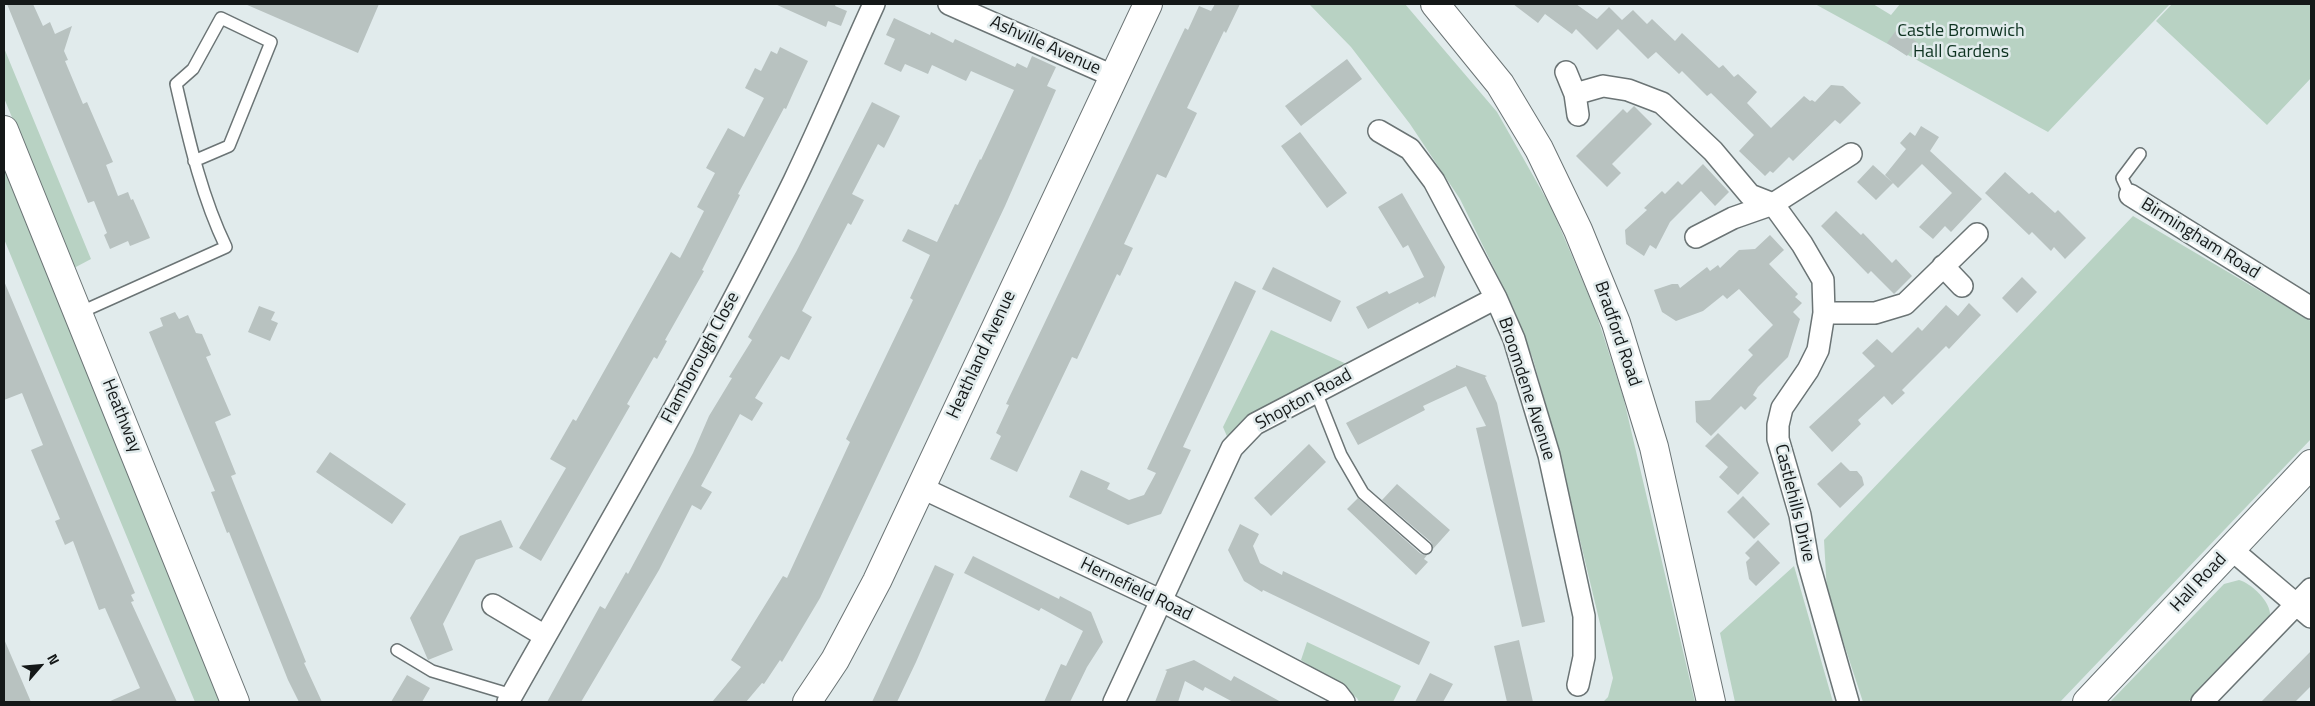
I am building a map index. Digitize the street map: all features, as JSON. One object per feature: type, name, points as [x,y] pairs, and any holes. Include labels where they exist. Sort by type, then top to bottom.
[{"type":"street","name":"Flamborough Close","points":[[510,699],[545,636],[575,588],[693,375],[794,181],[874,4]]},
{"type":"street","name":"Ashville Avenue","points":[[949,4],[1113,76]]},
{"type":"street","name":"Heathland Avenue","points":[[807,702],[835,660],[854,625],[1148,4]]},
{"type":"street","name":"Bradford Road","points":[[1435,4],[1500,84],[1539,150],[1578,230],[1616,323],[1654,447],[1711,702]]},
{"type":"street","points":[[1566,72],[1575,94],[1578,115]]},
{"type":"street","points":[[1575,94],[1603,86],[1628,90],[1662,103],[1713,151],[1750,195],[1773,204]]},
{"type":"street","name":"Heathway","points":[[4,130],[80,313],[235,702]]},
{"type":"street","name":"Broomdene Avenue","points":[[1379,131],[1410,149],[1434,181],[1496,298],[1514,339],[1549,455],[1584,616],[1584,657],[1578,685]]},
{"type":"street","points":[[1696,237],[1733,218],[1773,204],[1851,154]]},
{"type":"street","name":"Birmingham Road","points":[[2130,195],[2311,308]]},
{"type":"street","name":"Castlehills Drive","points":[[1773,204],[1802,244],[1823,280],[1824,313],[1818,350],[1808,370],[1782,408],[1778,425],[1778,439],[1800,515],[1808,561],[1848,702]]},
{"type":"street","points":[[1824,313],[1875,313],[1905,304],[1977,234]]},
{"type":"street","points":[[1944,266],[1962,286]]},
{"type":"street","name":"Shopton Road","points":[[1114,702],[1232,448],[1255,424],[1496,298]]},
{"type":"street","name":"Hall Road","points":[[2087,702],[2311,464]]},
{"type":"street","name":"Hernefield Road","points":[[920,487],[1160,600],[1337,693],[1344,702]]},
{"type":"street","points":[[2231,549],[2304,611]]},
{"type":"street","points":[[2202,702],[2304,611],[2311,589]]},
{"type":"street","points":[[493,605],[545,636]]},
{"type":"lane","points":[[80,313],[226,247],[203,194],[194,161],[176,84],[193,69],[221,18],[271,42],[229,146],[194,161]]},
{"type":"lane","name":"Birmingham Road","points":[[2130,195],[2122,178],[2140,154]]},
{"type":"lane","points":[[1316,392],[1341,455],[1363,493],[1426,548]]},
{"type":"lane","points":[[397,650],[432,671],[510,699]]},
{"type":"green space","points":[[1309,4],[1405,4],[1497,112],[1552,209],[1595,310],[1623,396],[1695,702],[1603,702],[1608,697],[1613,678],[1558,448],[1533,359],[1513,307],[1460,199],[1410,124],[1351,47]]},
{"type":"green space","name":"Castle Bromwich Hall Gardens","points":[[1815,4],[1873,4],[1891,15],[1900,4],[2170,4],[2048,132]]},
{"type":"green space","points":[[2172,4],[2311,4],[2311,78],[2267,125],[2156,21]]},
{"type":"green space","points":[[4,48],[91,259],[74,268],[4,98]]},
{"type":"green space","points":[[4,168],[224,702],[195,702],[4,239]]},
{"type":"green space","points":[[2133,216],[2311,321],[2311,439],[2060,702],[1863,702],[1827,592],[1824,540]]},
{"type":"green space","points":[[1271,330],[1360,370],[1232,448],[1223,427]]},
{"type":"green space","points":[[1794,566],[1833,702],[1735,702],[1720,633]]},
{"type":"green space","points":[[2239,580],[2249,585],[2264,599],[2270,615],[2188,702],[2110,702],[2224,584]]},
{"type":"green space","points":[[1307,642],[1401,686],[1393,702],[1359,702],[1357,698],[1301,660]]},
{"type":"building","points":[[7,4],[33,4],[43,26],[50,22],[55,34],[72,26],[64,51],[68,60],[65,61],[83,104],[87,102],[113,162],[106,165],[118,196],[128,192],[150,238],[130,246],[128,241],[110,249],[104,235],[107,233],[94,201],[88,203]]},
{"type":"building","points":[[245,4],[379,4],[358,53]]},
{"type":"building","points":[[775,4],[836,4],[835,6],[847,11],[841,26],[828,21],[826,27]]},
{"type":"building","points":[[1215,4],[1240,4],[1226,33],[1224,31],[1187,108],[1197,113],[1166,178],[1157,174],[1124,244],[1133,248],[1120,276],[1117,274],[1077,359],[1072,357],[1017,472],[990,459],[1001,436],[996,433],[1009,405],[1006,404],[1185,28],[1188,30],[1199,6],[1211,11]]},
{"type":"building","points":[[1513,4],[1576,4],[1597,19],[1609,7],[1622,20],[1633,10],[1647,24],[1652,19],[1675,41],[1682,33],[1719,68],[1723,65],[1734,77],[1738,74],[1757,92],[1747,103],[1771,128],[1804,96],[1810,101],[1815,102],[1831,85],[1843,86],[1861,103],[1840,124],[1835,120],[1793,161],[1789,157],[1773,173],[1770,171],[1765,176],[1739,151],[1754,135],[1711,93],[1707,96],[1682,71],[1679,74],[1656,52],[1648,59],[1618,29],[1597,50],[1576,29],[1572,34],[1545,14],[1538,23]]},
{"type":"building","points":[[894,18],[930,35],[931,32],[953,43],[955,39],[1015,67],[1017,63],[1027,68],[1032,56],[1056,67],[1047,86],[1056,90],[1005,206],[820,598],[782,662],[780,660],[764,684],[762,683],[746,702],[712,702],[741,667],[731,660],[783,576],[787,578],[850,442],[846,439],[913,300],[910,298],[930,255],[902,241],[908,229],[937,242],[955,204],[958,205],[981,160],[1014,90],[971,71],[966,81],[932,65],[928,74],[905,64],[901,72],[884,64],[895,39],[886,35]]},
{"type":"building","points":[[1897,29],[1917,42],[1907,56],[1887,43]]},
{"type":"building","points":[[780,47],[808,61],[786,109],[784,108],[738,194],[740,195],[702,270],[704,271],[665,340],[667,341],[657,359],[654,357],[627,404],[630,406],[541,561],[519,548],[566,468],[550,459],[573,419],[576,421],[671,252],[680,258],[704,211],[697,207],[715,173],[706,168],[728,128],[744,137],[764,98],[745,88],[755,68],[761,71],[771,51],[777,54]]},
{"type":"building","points":[[1347,59],[1362,79],[1301,126],[1285,106]]},
{"type":"building","points":[[872,102],[900,116],[884,148],[878,144],[852,194],[864,200],[851,225],[848,223],[802,311],[812,317],[789,360],[781,356],[755,398],[763,403],[752,421],[740,414],[701,486],[712,492],[701,510],[692,505],[659,570],[581,702],[547,702],[600,606],[605,609],[626,572],[628,574],[693,453],[709,416],[732,378],[729,377],[752,340],[748,337],[796,252]]},
{"type":"building","points":[[1634,106],[1652,124],[1612,164],[1621,173],[1607,187],[1576,156],[1623,109],[1627,113]]},
{"type":"building","points":[[1921,126],[1939,137],[1930,151],[1982,199],[1951,232],[1945,226],[1933,239],[1919,227],[1952,193],[1922,164],[1898,188],[1885,175],[1906,149],[1900,143],[1910,132],[1915,136]]},
{"type":"building","points":[[1300,132],[1347,193],[1327,208],[1281,146]]},
{"type":"building","points":[[1703,164],[1729,192],[1715,206],[1701,191],[1670,222],[1656,249],[1650,245],[1644,256],[1626,244],[1625,230],[1647,210],[1644,208],[1662,191],[1665,194],[1678,181],[1682,185]]},
{"type":"building","points":[[1873,165],[1893,183],[1876,200],[1857,182]]},
{"type":"building","points":[[2005,172],[2029,194],[2032,192],[2055,213],[2058,210],[2086,238],[2065,259],[2054,247],[2051,251],[2032,232],[2029,235],[1985,193]]},
{"type":"building","points":[[1402,193],[1445,267],[1435,298],[1434,296],[1419,304],[1418,302],[1368,329],[1356,307],[1387,291],[1389,294],[1424,277],[1408,245],[1403,248],[1378,207]]},
{"type":"building","points":[[1836,211],[1861,235],[1863,233],[1892,263],[1896,259],[1912,276],[1894,294],[1871,271],[1868,274],[1821,226]]},
{"type":"building","points":[[1770,235],[1784,250],[1769,264],[1798,294],[1795,297],[1802,303],[1793,312],[1800,319],[1788,357],[1758,387],[1753,395],[1757,398],[1745,410],[1741,406],[1711,436],[1696,422],[1695,401],[1710,400],[1753,355],[1748,350],[1773,325],[1739,289],[1727,299],[1723,295],[1703,311],[1676,321],[1662,312],[1654,290],[1672,284],[1678,284],[1680,288],[1707,267],[1710,271],[1718,265],[1720,268],[1739,250],[1755,249]]},
{"type":"building","points":[[1273,267],[1341,301],[1331,322],[1262,289]]},
{"type":"building","points":[[2022,277],[2037,292],[2017,313],[2002,298]]},
{"type":"building","points":[[4,281],[135,593],[131,595],[134,601],[131,602],[177,702],[108,702],[140,688],[105,608],[99,610],[73,541],[65,545],[55,521],[60,519],[31,450],[43,445],[22,393],[4,400]]},
{"type":"building","points":[[1235,281],[1256,291],[1183,447],[1191,450],[1161,514],[1128,525],[1069,497],[1081,470],[1110,483],[1107,489],[1129,500],[1144,495],[1156,473],[1147,469]]},
{"type":"building","points":[[1969,303],[1981,315],[1949,349],[1946,346],[1902,390],[1905,393],[1892,405],[1884,396],[1858,420],[1861,424],[1832,452],[1809,427],[1875,366],[1862,353],[1877,339],[1892,353],[1918,327],[1922,331],[1946,305],[1958,316]]},
{"type":"building","points":[[259,306],[275,312],[271,320],[278,323],[270,341],[248,332]]},
{"type":"building","points":[[175,312],[179,319],[188,315],[196,333],[202,334],[211,355],[206,357],[231,415],[215,422],[236,474],[231,476],[306,662],[304,663],[322,702],[299,702],[288,680],[211,492],[215,491],[149,332],[163,326],[160,318]]},
{"type":"building","points":[[1456,365],[1487,376],[1485,377],[1497,403],[1545,622],[1522,627],[1476,428],[1486,426],[1466,386],[1423,406],[1425,410],[1358,445],[1346,423],[1456,367]]},
{"type":"building","points":[[1718,433],[1759,473],[1738,495],[1719,477],[1728,467],[1705,446]]},
{"type":"building","points":[[1309,444],[1326,462],[1271,516],[1254,498]]},
{"type":"building","points":[[330,452],[406,504],[392,524],[316,472]]},
{"type":"building","points":[[1841,462],[1850,471],[1857,471],[1862,477],[1864,485],[1840,508],[1817,484]]},
{"type":"building","points":[[1397,484],[1450,530],[1433,549],[1431,542],[1382,500]]},
{"type":"building","points":[[1743,496],[1770,524],[1754,539],[1727,512]]},
{"type":"building","points":[[1358,498],[1421,554],[1427,555],[1424,559],[1428,562],[1416,575],[1347,509]]},
{"type":"building","points":[[501,520],[513,547],[476,560],[443,624],[453,650],[428,660],[410,618],[460,536]]},
{"type":"building","points":[[1240,524],[1259,534],[1253,546],[1260,563],[1282,575],[1283,571],[1430,642],[1419,665],[1263,590],[1262,592],[1244,581],[1228,550]]},
{"type":"building","points":[[1758,540],[1780,563],[1756,586],[1749,579],[1746,562],[1750,558],[1745,553]]},
{"type":"building","points":[[973,556],[1059,599],[1060,596],[1091,612],[1103,642],[1087,667],[1070,702],[1044,702],[1061,664],[1066,666],[1083,631],[1041,608],[1039,611],[964,573]]},
{"type":"building","points":[[935,565],[954,574],[916,662],[897,702],[872,702]]},
{"type":"building","points":[[4,639],[31,702],[4,702]]},
{"type":"building","points":[[1519,640],[1533,702],[1507,702],[1494,646]]},
{"type":"building","points":[[2311,651],[2311,686],[2295,702],[2261,702]]},
{"type":"building","points":[[1194,660],[1231,681],[1234,676],[1281,702],[1233,702],[1205,687],[1203,691],[1185,681],[1178,702],[1155,702],[1167,671],[1165,670]]},
{"type":"building","points":[[1430,673],[1453,684],[1443,702],[1415,702]]},
{"type":"building","points":[[407,675],[430,688],[422,702],[391,702]]}]
